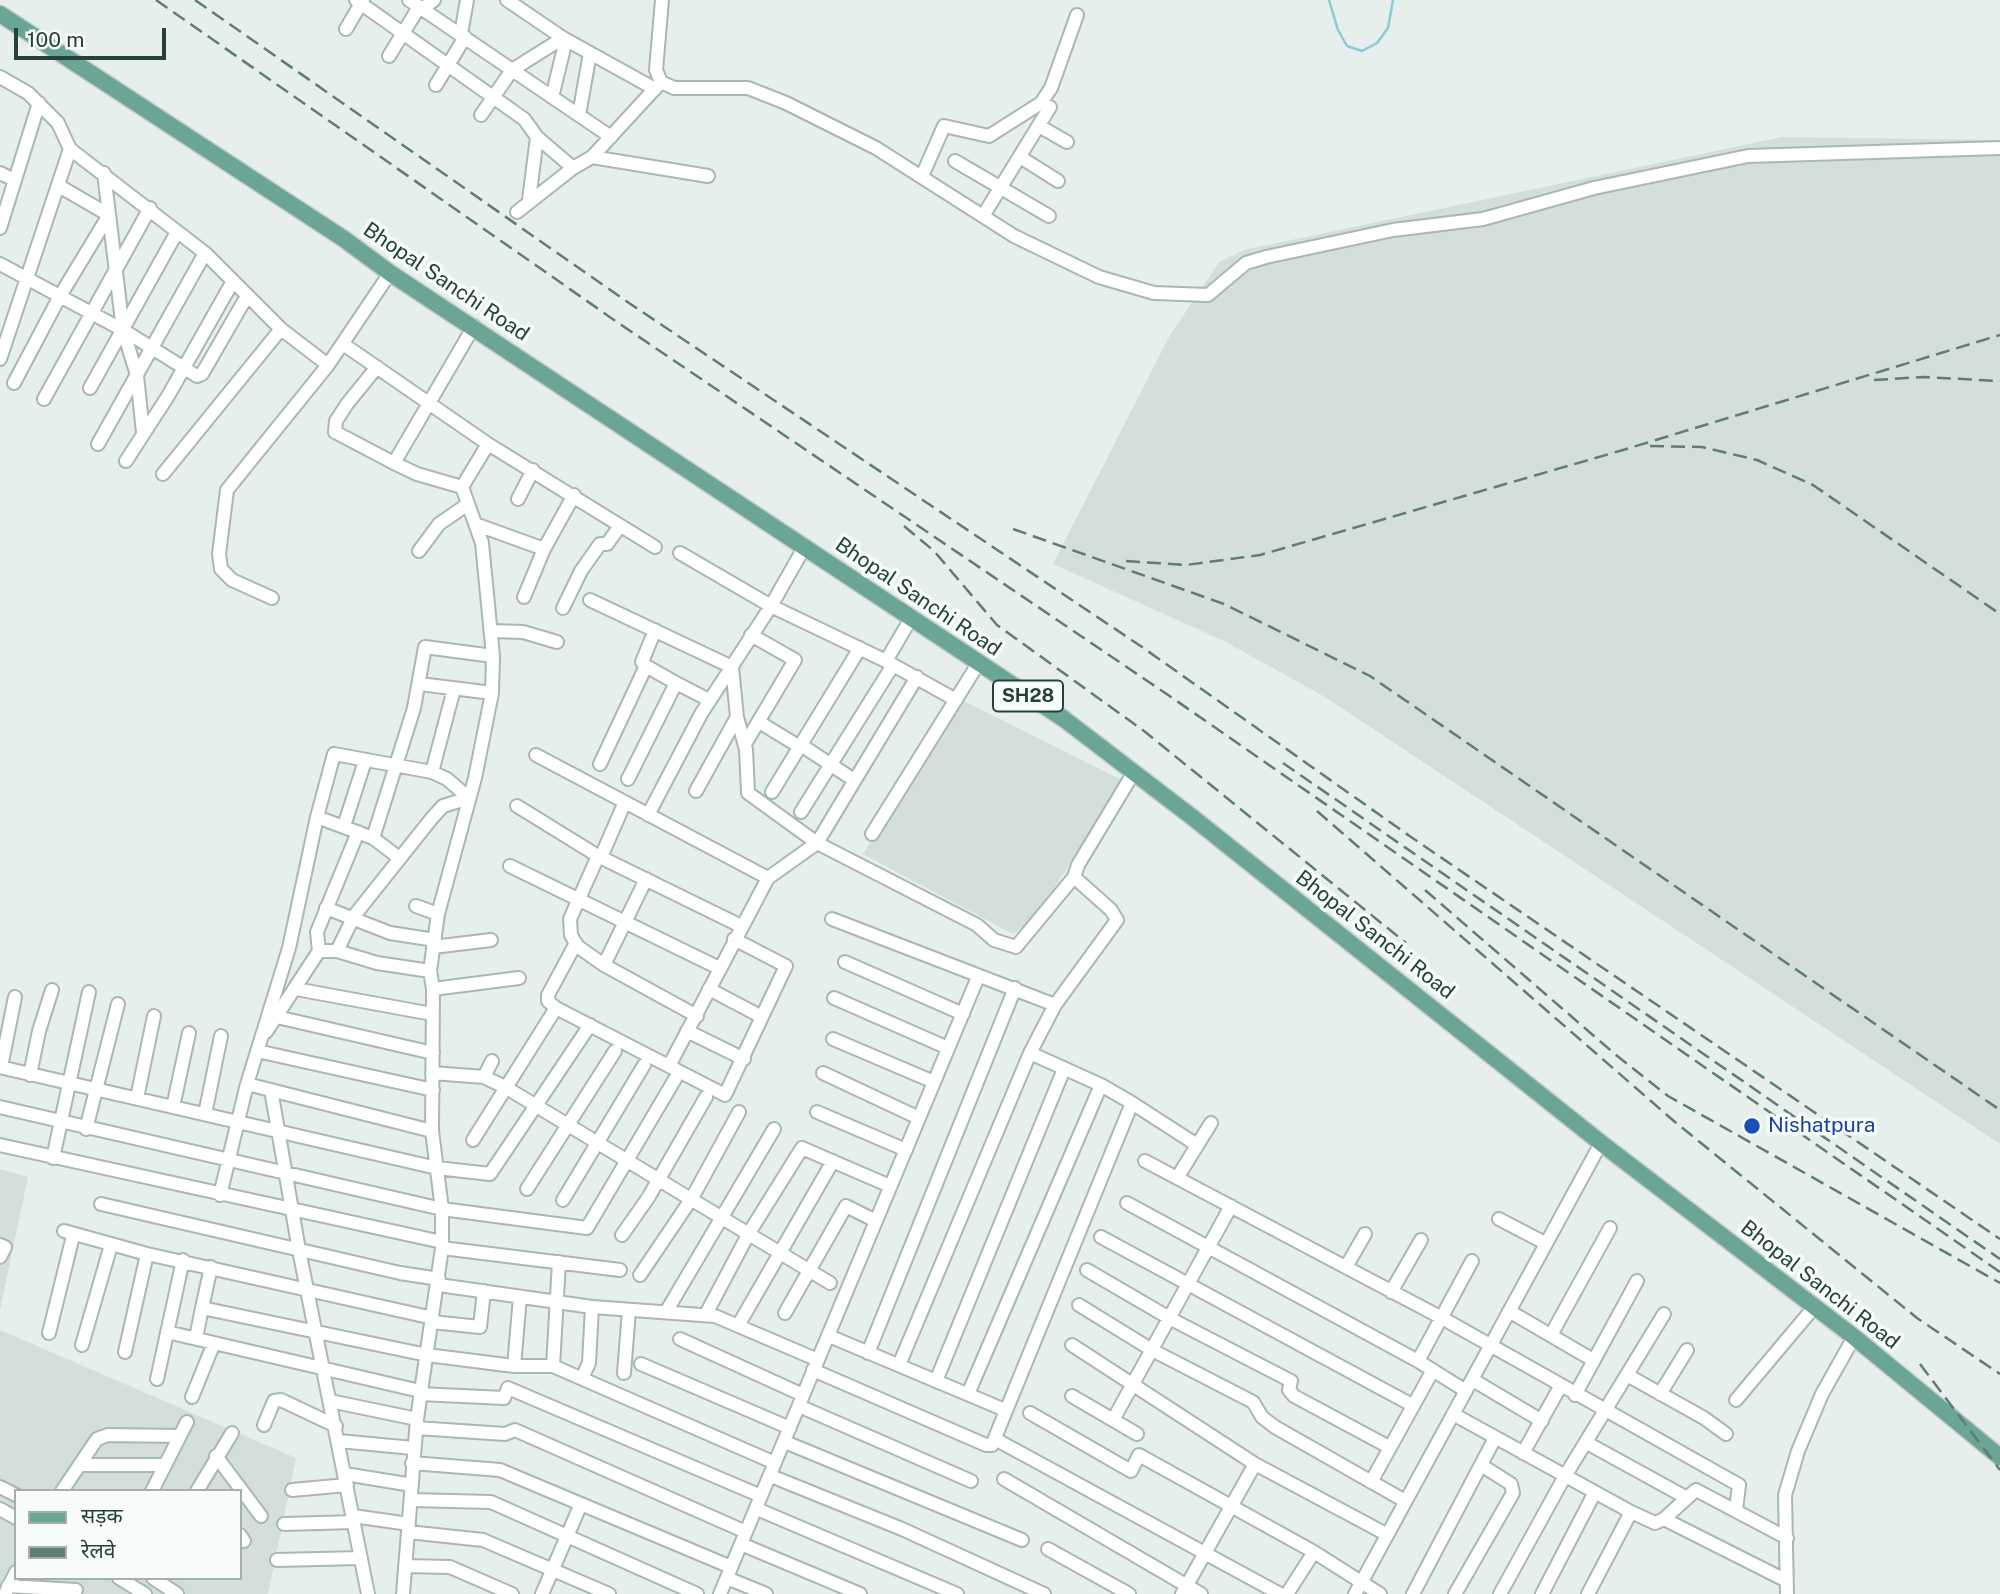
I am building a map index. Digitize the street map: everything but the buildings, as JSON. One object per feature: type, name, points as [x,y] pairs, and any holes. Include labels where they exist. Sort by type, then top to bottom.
[{"type":"main road","name":"Bhopal Sanchi Road","points":[[0,13],[805,546],[910,620],[1064,719],[1601,1143],[1815,1306],[2000,1457]]},
{"type":"street","points":[[389,55],[417,5],[434,0]]},
{"type":"street","points":[[436,85],[463,36],[467,0]]},
{"type":"street","points":[[507,0],[590,53],[658,85],[674,88],[748,88],[786,103],[922,176],[1014,236],[1099,277],[1154,293],[1209,295],[1246,263],[1266,257],[1393,230],[1483,219],[1594,188],[1748,156],[2000,148]]},
{"type":"street","points":[[517,212],[529,200],[592,157],[658,85],[656,70],[662,0]]},
{"type":"street","points":[[346,29],[360,1],[524,119],[537,137],[573,168]]},
{"type":"street","points":[[417,5],[611,137]]},
{"type":"street","points":[[922,176],[944,125],[989,136],[1041,103],[1051,88],[1077,15]]},
{"type":"street","points":[[481,114],[512,70],[565,38]]},
{"type":"street","points":[[552,97],[565,38]]},
{"type":"street","points":[[579,115],[590,53]]},
{"type":"street","points":[[0,77],[38,103],[58,122],[70,149],[205,253],[281,329],[328,365]]},
{"type":"street","points":[[1,220],[38,103]]},
{"type":"street","points":[[983,216],[1050,107]]},
{"type":"street","points":[[1039,126],[1067,142]]},
{"type":"street","points":[[529,200],[537,137]]},
{"type":"street","points":[[0,359],[70,149]]},
{"type":"street","points":[[592,157],[619,164],[708,176]]},
{"type":"street","points":[[1020,157],[1058,181]]},
{"type":"street","points":[[955,161],[1049,216]]},
{"type":"street","points":[[0,173],[14,180]]},
{"type":"street","points":[[104,173],[123,330],[137,375],[143,433]]},
{"type":"street","points":[[59,186],[109,215]]},
{"type":"street","points":[[44,399],[117,272],[150,208]]},
{"type":"street","points":[[14,383],[60,296],[109,215]]},
{"type":"street","points":[[90,388],[177,232]]},
{"type":"street","points":[[98,444],[205,253]]},
{"type":"street","points":[[0,264],[123,330],[197,376],[202,374],[247,296]]},
{"type":"street","points":[[272,598],[232,580],[221,569],[219,554],[227,490],[328,365],[390,273]]},
{"type":"street","points":[[126,461],[143,433],[174,400],[185,367],[233,281]]},
{"type":"street","points":[[394,463],[474,327]]},
{"type":"street","points":[[163,474],[281,329]]},
{"type":"street","points":[[343,344],[488,444],[655,547]]},
{"type":"street","points":[[377,368],[347,404],[337,421],[335,432],[417,474],[462,487]]},
{"type":"street","points":[[462,487],[488,444]]},
{"type":"street","points":[[518,499],[533,470]]},
{"type":"street","points":[[407,1593],[405,1566],[416,1423],[439,1282],[442,1245],[442,1209],[432,1131],[433,989],[430,971],[438,914],[469,798],[492,693],[494,656],[482,543],[462,487]]},
{"type":"street","points":[[524,597],[544,550],[574,495]]},
{"type":"street","points":[[419,551],[439,524],[468,504]]},
{"type":"street","points":[[475,524],[544,550]]},
{"type":"street","points":[[563,608],[581,571],[600,544],[607,544],[620,526]]},
{"type":"street","points":[[648,815],[709,700],[771,606],[805,546]]},
{"type":"street","points":[[680,553],[771,606],[890,663],[956,699]]},
{"type":"street","points":[[590,600],[732,667]]},
{"type":"street","points":[[491,620],[557,642]]},
{"type":"street","points":[[801,812],[890,663],[910,620]]},
{"type":"street","points":[[655,630],[642,662],[709,700]]},
{"type":"street","points":[[745,744],[795,660],[751,635]]},
{"type":"street","points":[[373,838],[420,684],[425,647],[494,656]]},
{"type":"street","points":[[772,792],[860,648]]},
{"type":"street","points":[[872,834],[978,664]]},
{"type":"street","points":[[600,764],[646,666]]},
{"type":"street","points":[[732,667],[737,717],[745,744],[748,793],[817,843],[977,925],[994,940],[1016,947],[1074,877],[1078,865],[1134,772]]},
{"type":"street","points":[[669,1066],[768,878],[817,843],[917,677]]},
{"type":"street","points":[[628,779],[676,683]]},
{"type":"street","points":[[420,684],[492,693]]},
{"type":"street","points":[[432,772],[454,690]]},
{"type":"street","points":[[696,791],[737,717]]},
{"type":"street","points":[[759,722],[854,780]]},
{"type":"street","points":[[220,1195],[247,1084],[289,948],[317,817],[334,754],[432,772],[447,779],[469,798]]},
{"type":"street","points":[[536,755],[768,878]]},
{"type":"street","points":[[344,826],[365,761]]},
{"type":"street","points":[[337,951],[354,916],[398,857],[443,806],[469,798]]},
{"type":"street","points":[[625,802],[570,919],[571,935],[576,943],[604,965],[696,1016]]},
{"type":"street","points":[[517,806],[600,857],[741,926]]},
{"type":"street","points":[[317,817],[373,838],[398,857]]},
{"type":"street","points":[[262,1038],[318,951],[316,939],[326,908],[358,832]]},
{"type":"street","points":[[510,866],[719,968]]},
{"type":"street","points":[[899,1365],[1030,1053],[1055,1005],[1117,920],[1111,910],[1074,877]]},
{"type":"street","points":[[604,965],[646,879]]},
{"type":"street","points":[[416,906],[438,914]]},
{"type":"street","points":[[326,908],[354,916],[390,933],[434,944],[491,940]]},
{"type":"street","points":[[832,919],[1055,1005]]},
{"type":"street","points":[[576,943],[548,995],[548,1001],[556,1008],[725,1095],[786,966],[734,939]]},
{"type":"street","points":[[318,951],[337,951],[377,963],[430,971]]},
{"type":"street","points":[[845,962],[963,1014]]},
{"type":"street","points":[[720,1594],[978,977]]},
{"type":"street","points":[[433,989],[519,978]]},
{"type":"street","points":[[868,1353],[1015,988]]},
{"type":"street","points":[[296,989],[432,1014]]},
{"type":"street","points":[[709,989],[762,1017]]},
{"type":"street","points":[[30,1075],[38,1031],[52,990]]},
{"type":"street","points":[[53,1158],[67,1082],[89,992]]},
{"type":"street","points":[[15,997],[0,1067],[438,1168],[490,1174],[590,1025]]},
{"type":"street","points":[[834,998],[947,1048]]},
{"type":"street","points":[[86,1129],[118,1004]]},
{"type":"street","points":[[473,1140],[556,1008]]},
{"type":"street","points":[[137,1098],[154,1016]]},
{"type":"street","points":[[277,1017],[432,1054]]},
{"type":"street","points":[[687,1031],[744,1059]]},
{"type":"street","points":[[173,1107],[189,1033]]},
{"type":"street","points":[[205,1114],[222,1036]]},
{"type":"street","points":[[833,1039],[934,1082]]},
{"type":"street","points":[[257,1051],[433,1090]]},
{"type":"street","points":[[527,1189],[615,1051]]},
{"type":"street","points":[[1030,1053],[1101,1085],[1197,1146]]},
{"type":"street","points":[[484,1077],[492,1061]]},
{"type":"street","points":[[563,1200],[644,1065]]},
{"type":"street","points":[[936,1381],[1064,1069]]},
{"type":"street","points":[[432,1073],[484,1077],[505,1087],[830,1283]]},
{"type":"street","points":[[823,1073],[919,1118]]},
{"type":"street","points":[[0,1107],[442,1209],[587,1228],[675,1079]]},
{"type":"street","points":[[247,1084],[432,1131]]},
{"type":"street","points":[[968,1394],[1101,1085]]},
{"type":"street","points":[[271,1090],[299,1250],[368,1594]]},
{"type":"street","points":[[622,1235],[659,1180],[706,1097]]},
{"type":"street","points":[[101,1204],[484,1291],[592,1307],[706,1314],[739,1324],[815,1365],[986,1445],[992,1445],[1132,1103]]},
{"type":"street","points":[[640,1275],[692,1198],[738,1112]]},
{"type":"street","points":[[817,1112],[906,1150]]},
{"type":"street","points":[[1177,1178],[1210,1123]]},
{"type":"street","points":[[666,1312],[774,1129]]},
{"type":"street","points":[[1358,1589],[1601,1143]]},
{"type":"street","points":[[0,1146],[442,1245],[620,1270]]},
{"type":"street","points":[[706,1314],[749,1233],[802,1148],[890,1186]]},
{"type":"street","points":[[739,1324],[833,1161]]},
{"type":"street","points":[[1145,1161],[1442,1318],[1604,1412],[1739,1485],[1735,1510]]},
{"type":"street","points":[[1127,1203],[1433,1370],[1542,1421]]},
{"type":"street","points":[[785,1313],[846,1206],[876,1221]]},
{"type":"street","points":[[1113,1420],[1231,1206]]},
{"type":"street","points":[[1499,1219],[1545,1243]]},
{"type":"street","points":[[1551,1335],[1609,1228]]},
{"type":"street","points":[[49,1333],[68,1234],[432,1320],[480,1327],[484,1291]]},
{"type":"street","points":[[1346,1266],[1364,1234]]},
{"type":"street","points":[[1101,1237],[1412,1405]]},
{"type":"street","points":[[1391,1292],[1421,1240]]},
{"type":"street","points":[[0,1245],[5,1247],[0,1257]]},
{"type":"street","points":[[82,1346],[111,1245]]},
{"type":"street","points":[[125,1352],[147,1254]]},
{"type":"street","points":[[157,1379],[183,1260]]},
{"type":"street","points":[[1418,1361],[1472,1261]]},
{"type":"street","points":[[553,1366],[559,1262]]},
{"type":"street","points":[[196,1338],[211,1267]]},
{"type":"street","points":[[1087,1270],[1171,1319],[1291,1381],[1289,1390],[1294,1396],[1389,1447]]},
{"type":"street","points":[[1575,1395],[1637,1281]]},
{"type":"street","points":[[514,1366],[520,1297]]},
{"type":"street","points":[[1079,1304],[1152,1350],[1253,1402],[1262,1417],[1275,1427],[1405,1501]]},
{"type":"street","points":[[1736,1400],[1815,1306]]},
{"type":"street","points":[[582,1378],[589,1363],[592,1307]]},
{"type":"street","points":[[202,1308],[427,1355],[514,1366],[553,1366],[1044,1594]]},
{"type":"street","points":[[624,1373],[629,1310]]},
{"type":"street","points":[[1509,1311],[1593,1360]]},
{"type":"street","points":[[1500,1594],[1565,1476],[1664,1314]]},
{"type":"street","points":[[167,1332],[420,1392],[503,1398],[508,1388],[957,1594]]},
{"type":"street","points":[[828,1336],[1005,1410]]},
{"type":"street","points":[[1787,1594],[1785,1495],[1798,1451],[1822,1394],[1854,1337]]},
{"type":"street","points":[[680,1339],[801,1401],[971,1481]]},
{"type":"street","points":[[192,1397],[214,1343]]},
{"type":"street","points":[[1072,1345],[1133,1382],[1255,1464],[1386,1534]]},
{"type":"street","points":[[1660,1394],[1687,1349]]},
{"type":"street","points":[[641,1364],[790,1428]]},
{"type":"street","points":[[1371,1482],[1433,1370]]},
{"type":"street","points":[[1627,1375],[1726,1434]]},
{"type":"street","points":[[1523,1453],[1560,1387]]},
{"type":"street","points":[[1072,1395],[1137,1434]]},
{"type":"street","points":[[264,1424],[274,1401],[281,1400],[336,1426]]},
{"type":"street","points":[[330,1401],[416,1423],[505,1434],[515,1430],[860,1594]]},
{"type":"street","points":[[1030,1413],[1131,1471],[1139,1455],[1314,1552],[1358,1589],[1380,1594]]},
{"type":"street","points":[[1453,1414],[1654,1523],[1664,1519],[1696,1490],[1787,1538]]},
{"type":"street","points":[[153,1489],[187,1422]]},
{"type":"street","points":[[199,1489],[232,1433]]},
{"type":"street","points":[[63,1489],[97,1439],[108,1435],[179,1436]]},
{"type":"street","points":[[1413,1594],[1495,1438]]},
{"type":"street","points":[[995,1439],[1280,1594]]},
{"type":"street","points":[[339,1441],[414,1448]]},
{"type":"street","points":[[785,1442],[1022,1540]]},
{"type":"street","points":[[1587,1443],[1687,1498]]},
{"type":"street","points":[[216,1456],[241,1489]]},
{"type":"street","points":[[412,1463],[500,1470],[729,1572],[766,1594]]},
{"type":"street","points":[[1184,1590],[1255,1464]]},
{"type":"street","points":[[81,1465],[164,1465]]},
{"type":"street","points":[[1455,1594],[1513,1493],[1511,1484],[1482,1465]]},
{"type":"street","points":[[292,1490],[346,1479],[412,1485]]},
{"type":"street","points":[[1004,1479],[1184,1590],[1201,1594]]},
{"type":"street","points":[[242,1491],[261,1516]]},
{"type":"street","points":[[1542,1594],[1595,1492]]},
{"type":"street","points":[[411,1500],[491,1502],[697,1594]]},
{"type":"street","points":[[542,1594],[581,1504]]},
{"type":"street","points":[[1588,1594],[1631,1512]]},
{"type":"street","points":[[284,1524],[354,1519],[483,1540],[609,1594]]},
{"type":"street","points":[[1664,1519],[1785,1580]]},
{"type":"street","points":[[1048,1549],[1129,1594]]},
{"type":"street","points":[[1287,1594],[1314,1552]]},
{"type":"street","points":[[277,1560],[361,1558]]},
{"type":"street","points":[[405,1566],[448,1566],[512,1594]]},
{"type":"street","points":[[3,1592],[14,1575]]},
{"type":"street","points":[[122,1580],[145,1594]]},
{"type":"street","points":[[158,1580],[177,1594]]},
{"type":"street","points":[[3,1592],[76,1590]]},
{"type":"shaded area","points":[[1782,137],[2000,140],[2000,1144],[1325,697],[1224,641],[1053,564],[1169,337],[1219,262],[1244,250]]},
{"type":"shaded area","points":[[960,699],[1123,781],[1035,918],[1013,934],[863,854]]},
{"type":"shaded area","points":[[0,1169],[28,1177],[0,1310]]},
{"type":"shaded area","points":[[0,1330],[296,1458],[268,1594],[0,1594]]},
{"type":"waterway","points":[[1329,0],[1338,30],[1347,46],[1362,51],[1377,43],[1388,28],[1393,0]]},
{"type":"railway","points":[[156,0],[617,322],[1171,697],[2000,1272]]},
{"type":"railway","points":[[195,0],[629,303],[1142,647],[1411,837],[2000,1239]]},
{"type":"railway","points":[[1126,561],[1186,565],[1260,555],[1623,450],[2000,335]]},
{"type":"railway","points":[[1874,380],[1923,377],[2000,381]]},
{"type":"railway","points":[[1650,446],[1702,447],[1757,460],[1813,485],[2000,614]]},
{"type":"railway","points":[[904,526],[934,551],[997,625],[1144,731],[1406,943]]},
{"type":"railway","points":[[1013,529],[1224,604],[1370,676],[2000,1110]]},
{"type":"railway","points":[[1283,763],[2000,1259]]},
{"type":"railway","points":[[1317,811],[1675,1122],[1917,1318],[2000,1374]]},
{"type":"railway","points":[[1425,890],[1616,1055],[1668,1096],[2000,1283]]},
{"type":"railway","points":[[1920,1364],[2000,1470]]},
{"type":"place","name":"Nishatpura","points":[[1752,1126]]}]
